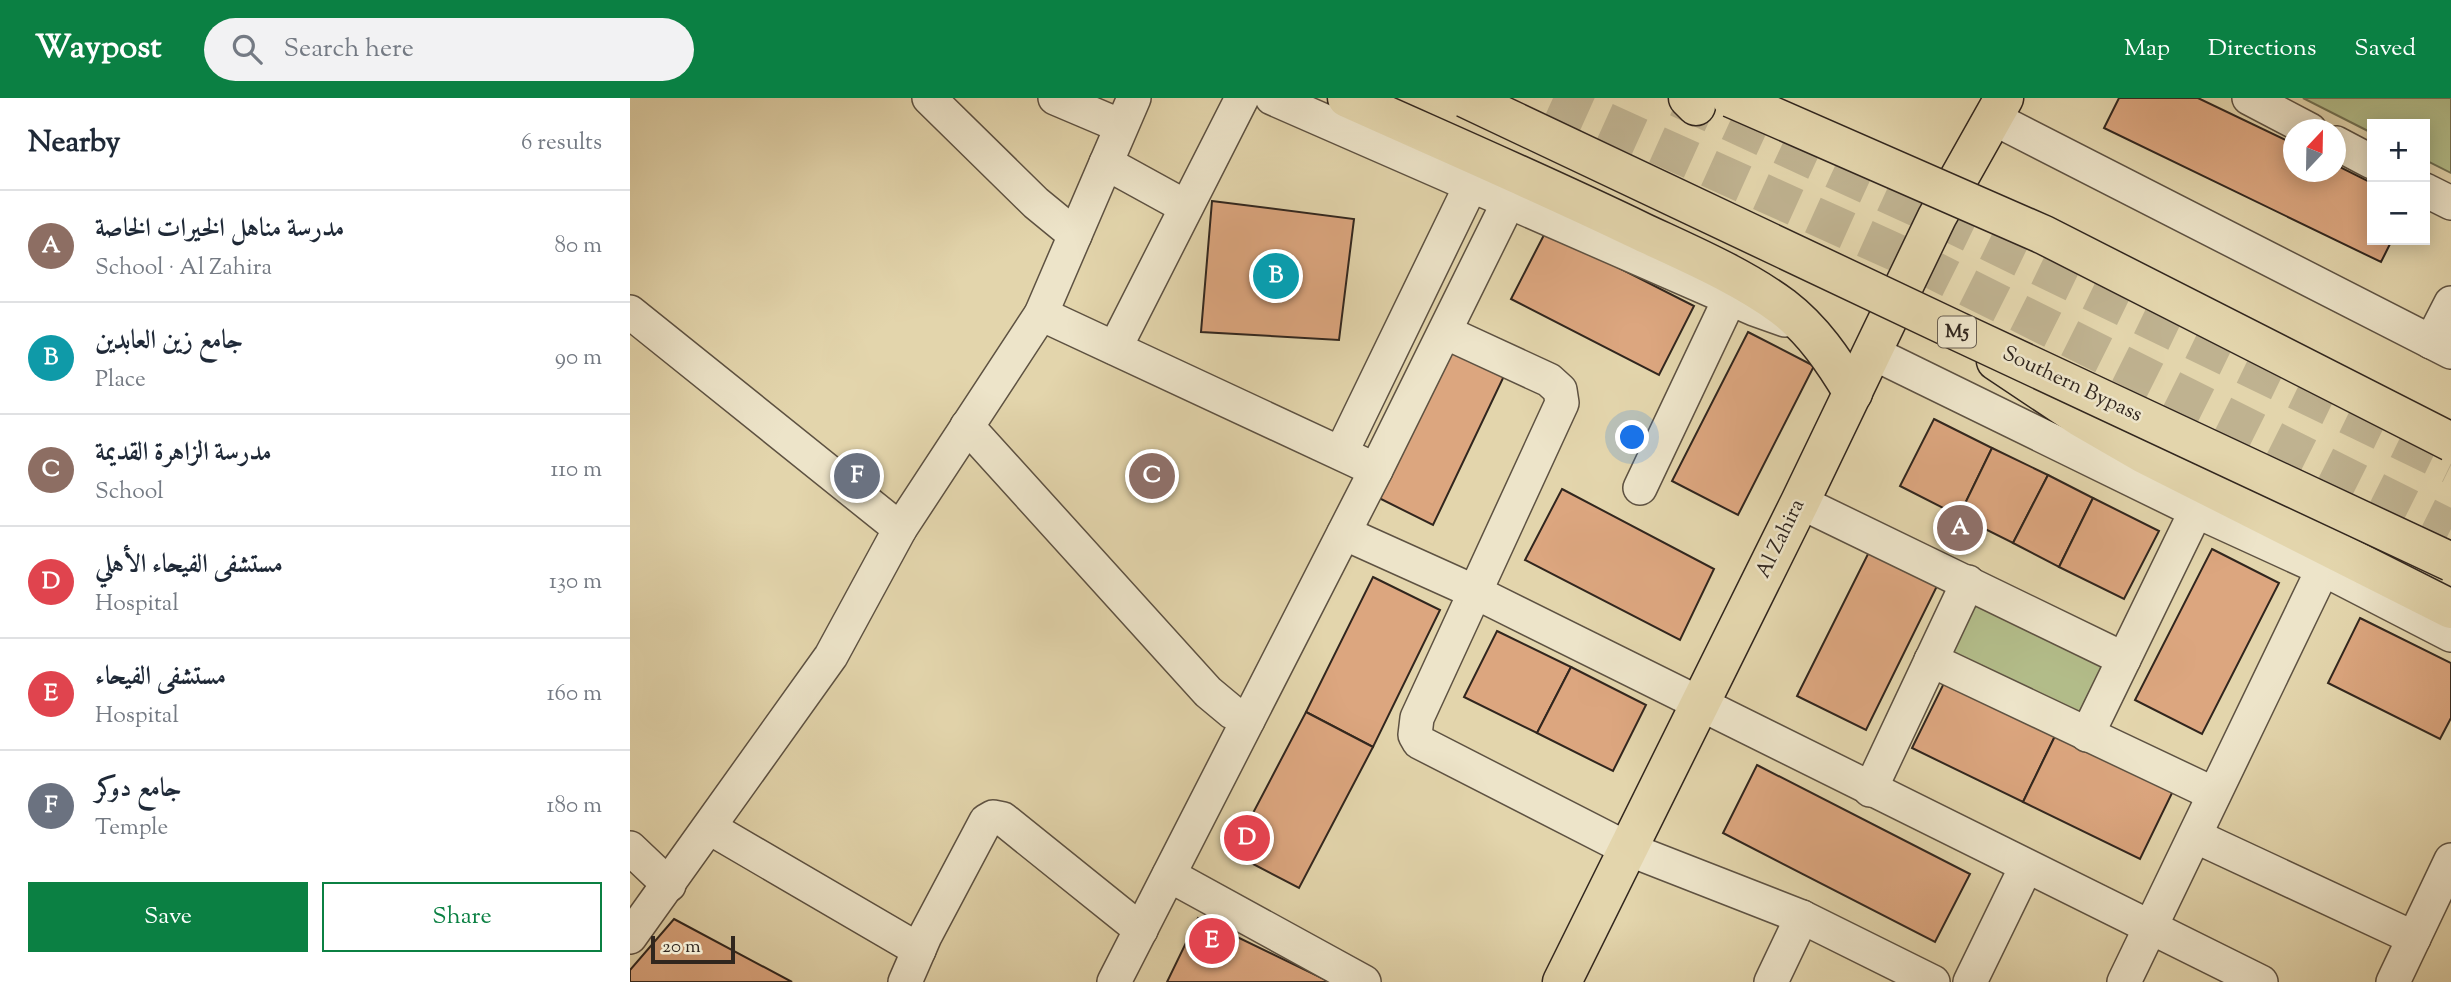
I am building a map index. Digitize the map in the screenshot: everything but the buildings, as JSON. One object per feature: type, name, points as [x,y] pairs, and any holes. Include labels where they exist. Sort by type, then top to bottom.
[{"type":"main road","points":[[1347,98],[1599,211],[1765,295],[1801,323],[1821,344],[1853,393]]},
{"type":"main road","name":"Southern Bypass","points":[[1465,98],[1955,331],[2451,562]]},
{"type":"main road","points":[[1705,101],[2044,235],[2451,442]]},
{"type":"main road","name":"Al Zahira","points":[[1562,982],[1800,502],[1937,217],[1999,108]]},
{"type":"main road","points":[[1955,331],[2025,382],[2144,454],[2451,609]]},
{"type":"street","points":[[929,98],[1036,203],[1075,235]]},
{"type":"street","points":[[630,937],[831,656],[900,530],[1041,314],[1128,112],[1055,98]]},
{"type":"street","points":[[1115,348],[1242,98]]},
{"type":"street","points":[[1272,98],[1772,316],[1801,323]]},
{"type":"street","points":[[1748,98],[1774,141]]},
{"type":"street","points":[[2249,98],[2289,119]]},
{"type":"street","points":[[1999,108],[2441,347],[2451,303]]},
{"type":"street","points":[[2346,148],[2367,159]]},
{"type":"street","points":[[1106,163],[1186,207]]},
{"type":"street","points":[[1341,453],[1471,185]]},
{"type":"street","points":[[2430,192],[2451,203]]},
{"type":"street","points":[[1114,982],[1376,470],[1509,201]]},
{"type":"street","points":[[1640,488],[1730,298]]},
{"type":"street","points":[[630,312],[900,530]]},
{"type":"street","points":[[1041,314],[1376,470]]},
{"type":"street","points":[[1445,332],[1549,380],[1555,384],[1562,397],[1560,410],[1417,718],[1415,734],[1419,742],[1628,849],[1802,917],[1933,982]]},
{"type":"street","points":[[1873,353],[2196,511],[2323,569],[2451,635]]},
{"type":"street","points":[[967,426],[1208,692],[1232,712],[1248,720]]},
{"type":"street","points":[[1800,502],[2124,659]]},
{"type":"street","points":[[2087,734],[2196,511]]},
{"type":"street","points":[[1344,533],[1475,592],[2261,982]]},
{"type":"street","points":[[2124,982],[2323,569]]},
{"type":"street","points":[[1870,790],[1968,582]]},
{"type":"street","points":[[1931,660],[2214,794]]},
{"type":"street","points":[[905,982],[986,821],[993,817],[1003,819],[1140,930]]},
{"type":"street","points":[[710,828],[919,950]]},
{"type":"street","points":[[2195,836],[2414,938]]},
{"type":"street","points":[[630,848],[669,885]]},
{"type":"street","points":[[2393,982],[2451,860]]},
{"type":"street","points":[[1970,982],[2026,867]]},
{"type":"street","points":[[1169,875],[1364,982]]},
{"type":"street","points":[[1771,982],[1802,917]]},
{"type":"green space","points":[[2303,98],[2451,98],[2451,173],[2430,162],[2430,119],[2367,119],[2367,130]]},
{"type":"green space","points":[[1972,598],[2105,661],[2076,720],[1944,656]]},
{"type":"tunnel","points":[[1553,98],[1915,261],[2451,529]]},
{"type":"tunnel","points":[[1678,98],[1937,217],[2451,465]]},
{"type":"place","name":"جامع زين العابدين","points":[[1276,276]]},
{"type":"place","name":"جامع دوكر","points":[[857,476]]},
{"type":"place","name":"مدرسة الزاهرة القديمة","points":[[1152,476]]},
{"type":"place","name":"مدرسة مناهل الخيرات الخاصة","points":[[1960,528]]},
{"type":"place","name":"مستشفى الفيحاء الأهلي","points":[[1247,838]]},
{"type":"place","name":"مستشفى الفيحاء","points":[[1212,941]]}]
